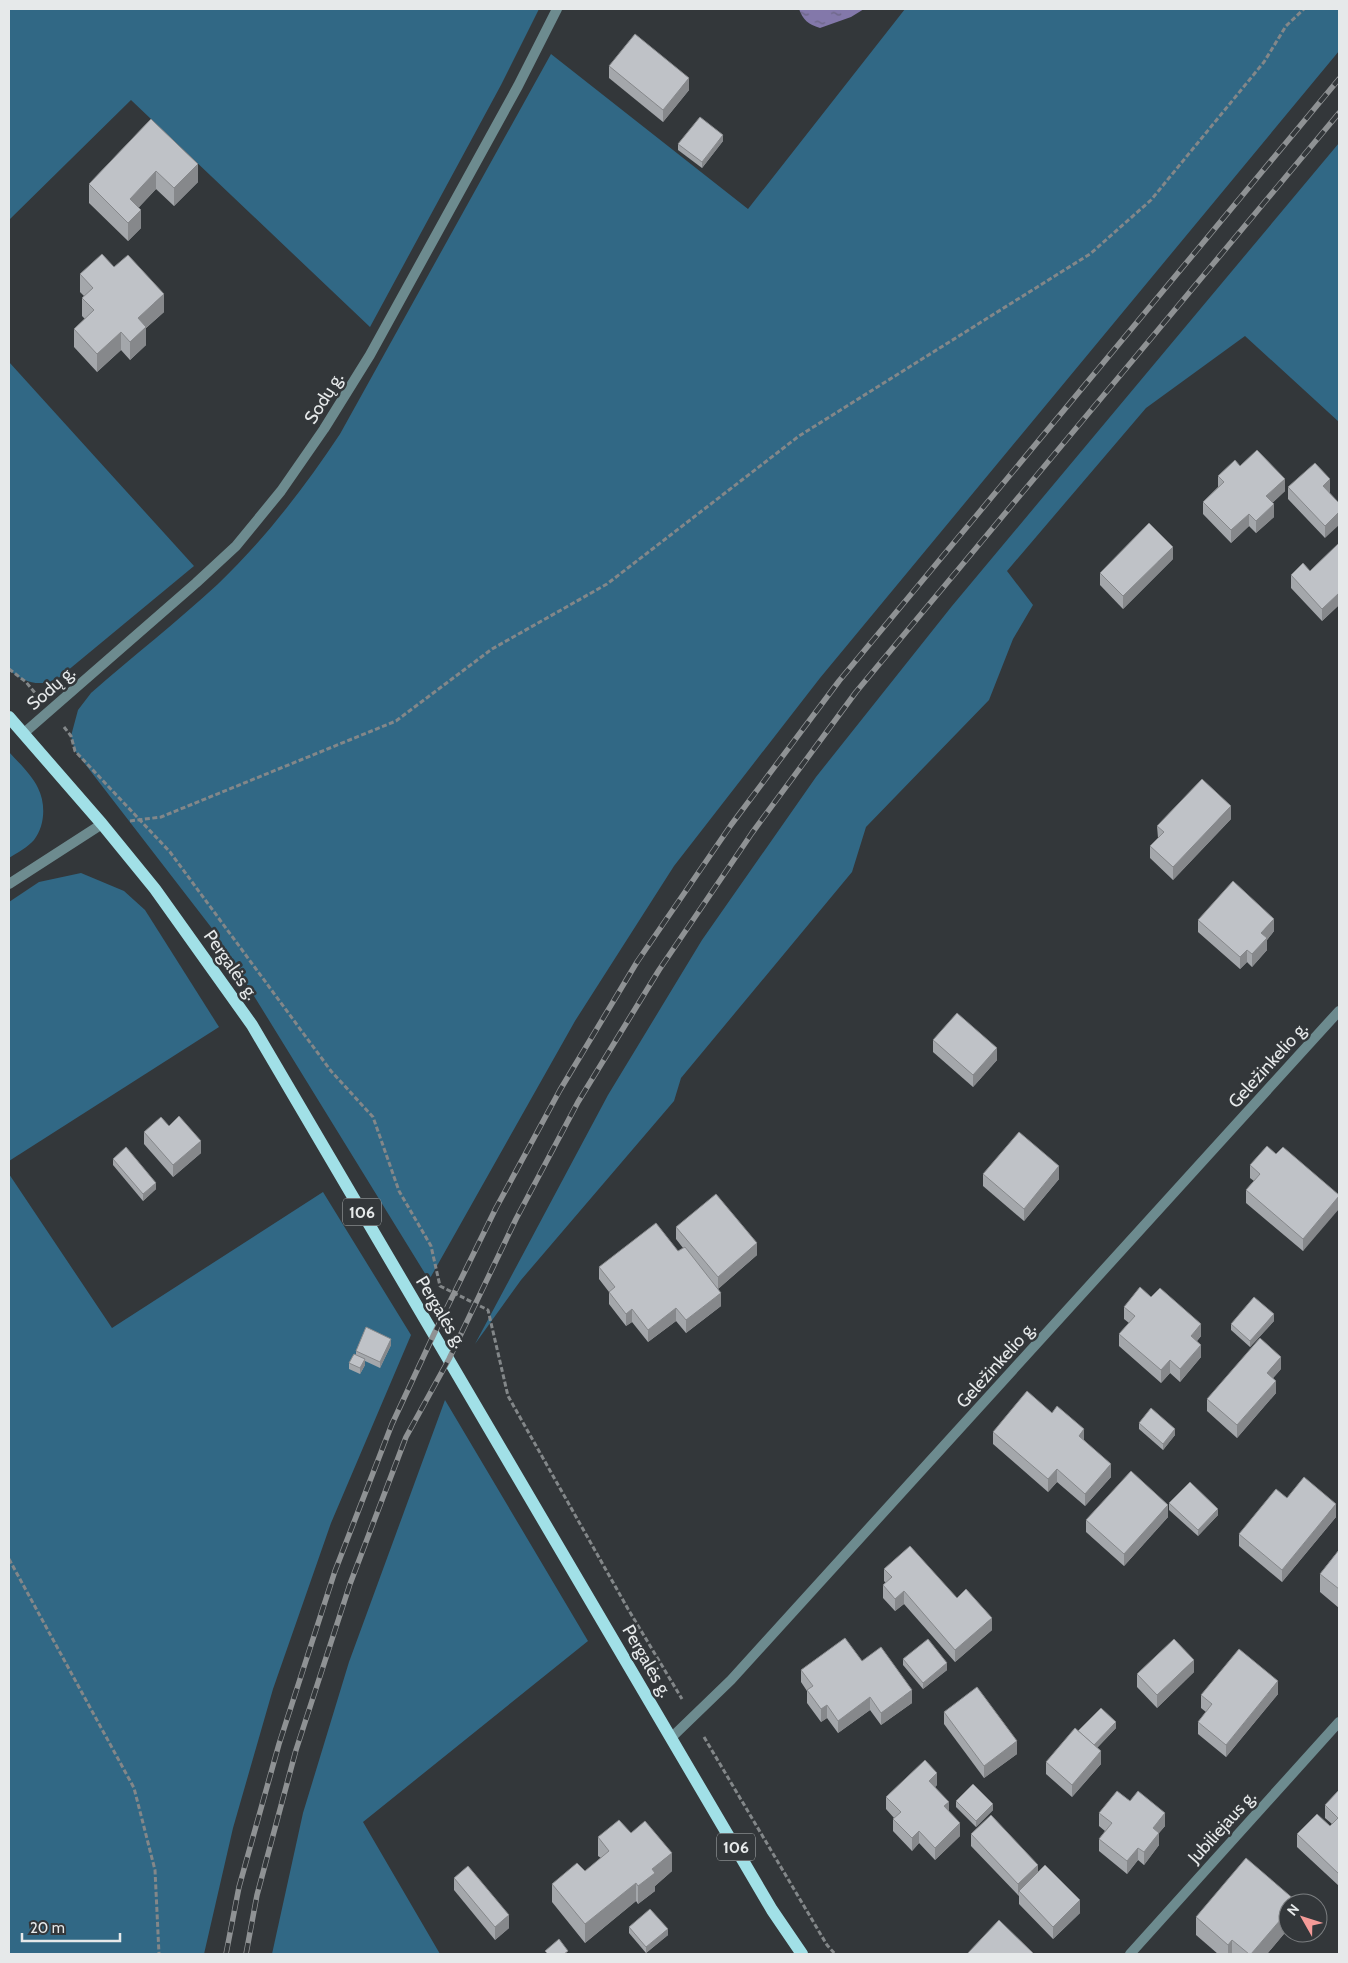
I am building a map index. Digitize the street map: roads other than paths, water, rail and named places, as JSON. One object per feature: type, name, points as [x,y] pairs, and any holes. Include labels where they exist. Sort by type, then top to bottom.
[{"type":"main road","name":"Pergalės g.","points":[[9,716],[155,889],[252,1025],[772,1910],[802,1954]]},
{"type":"street","name":"Sodų g.","points":[[24,734],[236,546],[281,491],[324,429],[370,355],[505,110],[557,9]]},
{"type":"street","points":[[9,884],[102,824]]},
{"type":"street","name":"Geležinkelio g.","points":[[672,1737],[738,1673],[1339,1011]]},
{"type":"street","name":"Jubiliejaus g.","points":[[1130,1954],[1339,1722]]},
{"type":"water","points":[[799,9],[864,9],[851,17],[820,28],[806,21]]},
{"type":"railway","points":[[226,1954],[239,1887],[279,1744],[335,1571],[392,1424],[434,1334],[496,1208],[560,1090],[637,962],[731,825],[839,681],[1339,79]]},
{"type":"railway","points":[[246,1954],[257,1895],[296,1750],[350,1584],[406,1437],[449,1359],[516,1219],[578,1102],[659,970],[752,833],[856,692],[1339,113]]}]
